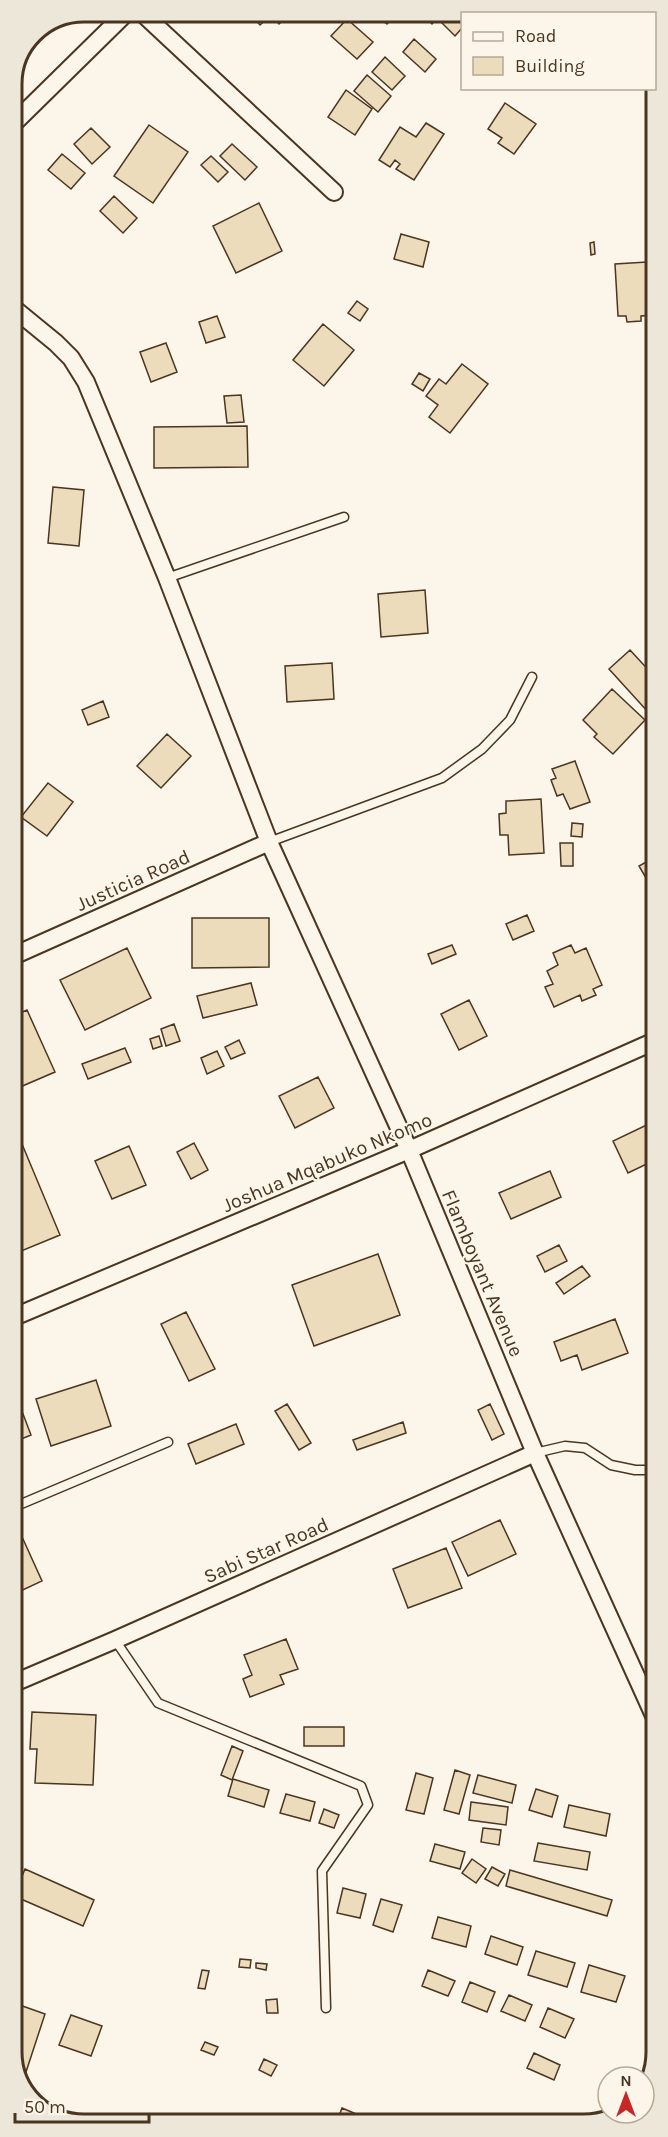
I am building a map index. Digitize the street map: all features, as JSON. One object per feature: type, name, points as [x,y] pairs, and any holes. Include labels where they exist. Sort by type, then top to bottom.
[{"type":"street","points":[[22,115],[117,22]]},
{"type":"street","points":[[152,22],[334,192]]},
{"type":"street","name":"Flamboyant Avenue","points":[[22,315],[71,358],[86,382],[167,578],[269,842],[409,1150],[572,1540],[645,1696]]},
{"type":"street","name":"Justicia Road","points":[[22,952],[269,842]]},
{"type":"street","name":"Joshua Mqabuko Nkomo","points":[[22,1314],[409,1150],[645,1045]]},
{"type":"street","name":"Sabi Star Road","points":[[22,1680],[535,1453]]},
{"type":"lane","points":[[167,578],[344,518]]},
{"type":"lane","points":[[269,842],[442,778],[482,749],[510,720],[531,677]]},
{"type":"lane","points":[[22,1505],[168,1442]]},
{"type":"lane","points":[[535,1453],[565,1446],[585,1448],[611,1465],[645,1470]]},
{"type":"lane","points":[[116,1640],[158,1703],[361,1786],[368,1804],[322,1871],[326,2008]]},
{"type":"building","points":[[344,23],[351,23],[373,42],[357,59],[331,36]]},
{"type":"building","points":[[442,23],[461,23],[461,29],[455,36]]},
{"type":"building","points":[[414,39],[436,59],[425,72],[403,52]]},
{"type":"building","points":[[385,57],[405,76],[392,90],[372,72]]},
{"type":"building","points":[[367,75],[391,96],[378,112],[354,91]]},
{"type":"building","points":[[346,90],[372,109],[355,135],[328,117]]},
{"type":"building","points":[[505,103],[536,124],[514,154],[498,143],[502,138],[488,129]]},
{"type":"building","points":[[426,123],[444,134],[414,180],[396,169],[400,164],[395,160],[390,167],[379,160],[400,127],[416,137]]},
{"type":"building","points":[[149,125],[188,152],[153,203],[114,176]]},
{"type":"building","points":[[91,128],[110,147],[92,164],[74,144]]},
{"type":"building","points":[[232,144],[257,167],[245,180],[220,156]]},
{"type":"building","points":[[62,154],[85,173],[71,189],[48,170]]},
{"type":"building","points":[[211,156],[228,172],[218,182],[201,165]]},
{"type":"building","points":[[114,196],[137,218],[123,233],[100,211]]},
{"type":"building","points":[[259,203],[282,251],[236,273],[213,226]]},
{"type":"building","points":[[401,234],[429,242],[423,267],[394,259]]},
{"type":"building","points":[[594,242],[595,254],[591,255],[590,243]]},
{"type":"building","points":[[645,262],[645,316],[641,316],[641,321],[627,322],[626,316],[618,316],[615,264]]},
{"type":"building","points":[[357,301],[368,309],[360,321],[348,313]]},
{"type":"building","points":[[217,316],[225,337],[206,343],[199,322]]},
{"type":"building","points":[[323,324],[354,350],[324,386],[293,360]]},
{"type":"building","points":[[166,343],[177,372],[151,382],[140,352]]},
{"type":"building","points":[[462,364],[488,384],[450,433],[429,417],[438,405],[426,396],[439,379],[446,384]]},
{"type":"building","points":[[419,373],[430,379],[423,391],[412,384]]},
{"type":"building","points":[[241,395],[244,422],[227,423],[224,396]]},
{"type":"building","points":[[247,426],[248,467],[154,468],[154,427]]},
{"type":"building","points":[[53,487],[84,490],[79,546],[48,543]]},
{"type":"building","points":[[425,590],[428,633],[381,637],[378,594]]},
{"type":"building","points":[[630,650],[645,666],[645,709],[609,669]]},
{"type":"building","points":[[332,663],[334,699],[287,702],[285,666]]},
{"type":"building","points":[[612,689],[645,720],[613,754],[594,737],[597,734],[583,720]]},
{"type":"building","points":[[103,701],[109,717],[88,725],[82,710]]},
{"type":"building","points":[[167,734],[191,756],[161,788],[137,766]]},
{"type":"building","points":[[575,761],[590,802],[570,809],[563,794],[557,796],[551,780],[556,778],[552,769]]},
{"type":"building","points":[[48,783],[73,802],[47,836],[22,816]]},
{"type":"building","points":[[541,799],[544,853],[509,855],[508,835],[500,835],[499,814],[506,813],[506,801]]},
{"type":"building","points":[[572,823],[583,824],[582,837],[571,836]]},
{"type":"building","points":[[560,843],[573,843],[573,866],[561,866]]},
{"type":"building","points":[[645,863],[645,876],[639,866]]},
{"type":"building","points":[[527,915],[534,931],[513,940],[506,924]]},
{"type":"building","points":[[192,918],[269,918],[269,967],[192,968]]},
{"type":"building","points":[[452,945],[456,954],[432,964],[428,954]]},
{"type":"building","points":[[571,945],[575,953],[586,948],[602,985],[593,989],[596,995],[582,1001],[580,995],[554,1007],[545,987],[553,984],[547,971],[558,965],[553,953]]},
{"type":"building","points":[[127,948],[151,998],[85,1030],[60,980]]},
{"type":"building","points":[[251,983],[257,1005],[203,1018],[197,996]]},
{"type":"building","points":[[469,1000],[487,1036],[459,1050],[441,1014]]},
{"type":"building","points":[[27,1010],[55,1072],[22,1086],[22,1012]]},
{"type":"building","points":[[174,1024],[180,1041],[166,1046],[161,1029]]},
{"type":"building","points":[[159,1036],[162,1046],[153,1049],[150,1039]]},
{"type":"building","points":[[239,1040],[245,1053],[231,1059],[225,1047]]},
{"type":"building","points":[[125,1048],[131,1062],[88,1079],[82,1064]]},
{"type":"building","points":[[217,1051],[224,1066],[207,1074],[201,1058]]},
{"type":"building","points":[[318,1077],[334,1108],[295,1128],[279,1096]]},
{"type":"building","points":[[645,1126],[645,1165],[628,1173],[613,1141]]},
{"type":"building","points":[[194,1143],[208,1170],[191,1179],[177,1152]]},
{"type":"building","points":[[22,1144],[60,1235],[22,1251]]},
{"type":"building","points":[[129,1146],[146,1185],[112,1199],[95,1161]]},
{"type":"building","points":[[550,1171],[561,1197],[511,1219],[499,1193]]},
{"type":"building","points":[[559,1245],[567,1261],[545,1272],[537,1256]]},
{"type":"building","points":[[378,1254],[400,1315],[314,1346],[292,1285]]},
{"type":"building","points":[[582,1266],[590,1276],[564,1294],[556,1283]]},
{"type":"building","points":[[186,1312],[215,1369],[189,1381],[161,1324]]},
{"type":"building","points":[[615,1319],[628,1353],[582,1370],[577,1355],[561,1361],[554,1342]]},
{"type":"building","points":[[96,1380],[111,1426],[51,1446],[36,1399]]},
{"type":"building","points":[[287,1404],[311,1443],[299,1450],[275,1411]]},
{"type":"building","points":[[490,1404],[504,1434],[492,1440],[478,1410]]},
{"type":"building","points":[[22,1411],[31,1435],[22,1439]]},
{"type":"building","points":[[403,1422],[406,1433],[357,1450],[353,1440]]},
{"type":"building","points":[[236,1424],[244,1444],[196,1464],[188,1444]]},
{"type":"building","points":[[500,1520],[516,1554],[468,1576],[452,1542]]},
{"type":"building","points":[[22,1539],[42,1581],[22,1590]]},
{"type":"building","points":[[446,1548],[462,1588],[408,1608],[393,1569]]},
{"type":"building","points":[[286,1639],[298,1669],[280,1675],[284,1684],[250,1697],[243,1679],[252,1675],[244,1655]]},
{"type":"building","points":[[32,1712],[96,1715],[93,1785],[35,1783],[37,1749],[30,1749]]},
{"type":"building","points":[[304,1727],[344,1727],[344,1746],[304,1746]]},
{"type":"building","points":[[232,1746],[243,1751],[232,1780],[221,1775]]},
{"type":"building","points":[[455,1770],[470,1775],[459,1814],[444,1810]]},
{"type":"building","points":[[416,1773],[433,1778],[424,1814],[406,1810]]},
{"type":"building","points":[[478,1775],[516,1785],[512,1803],[473,1793]]},
{"type":"building","points":[[233,1779],[269,1790],[264,1807],[228,1796]]},
{"type":"building","points":[[536,1789],[558,1796],[552,1817],[529,1810]]},
{"type":"building","points":[[286,1794],[315,1802],[310,1821],[280,1813]]},
{"type":"building","points":[[471,1802],[508,1807],[506,1825],[469,1820]]},
{"type":"building","points":[[569,1805],[610,1814],[606,1836],[564,1827]]},
{"type":"building","points":[[324,1809],[339,1815],[334,1828],[319,1823]]},
{"type":"building","points":[[483,1828],[501,1830],[499,1845],[481,1842]]},
{"type":"building","points":[[538,1843],[590,1852],[587,1870],[534,1861]]},
{"type":"building","points":[[435,1844],[465,1852],[460,1869],[430,1861]]},
{"type":"building","points":[[472,1859],[486,1869],[476,1883],[462,1873]]},
{"type":"building","points":[[492,1867],[505,1874],[498,1886],[485,1879]]},
{"type":"building","points":[[25,1869],[94,1900],[83,1926],[22,1899],[22,1876]]},
{"type":"building","points":[[510,1870],[612,1900],[607,1916],[506,1886]]},
{"type":"building","points":[[343,1888],[366,1894],[360,1918],[337,1913]]},
{"type":"building","points":[[381,1899],[402,1905],[393,1932],[373,1925]]},
{"type":"building","points":[[438,1917],[471,1926],[466,1947],[432,1938]]},
{"type":"building","points":[[491,1936],[523,1947],[517,1965],[485,1954]]},
{"type":"building","points":[[536,1951],[575,1963],[567,1987],[528,1975]]},
{"type":"building","points":[[240,1959],[251,1960],[250,1968],[239,1967]]},
{"type":"building","points":[[256,1963],[267,1964],[266,1970],[256,1968]]},
{"type":"building","points":[[589,1965],[625,1976],[616,2002],[581,1992]]},
{"type":"building","points":[[202,1970],[209,1971],[205,1989],[198,1988]]},
{"type":"building","points":[[428,1970],[455,1981],[448,1996],[422,1986]]},
{"type":"building","points":[[470,1982],[495,1992],[487,2012],[462,2002]]},
{"type":"building","points":[[509,1995],[532,2005],[525,2021],[501,2011]]},
{"type":"building","points":[[277,1999],[278,2013],[267,2013],[266,2000]]},
{"type":"building","points":[[22,2006],[45,2014],[26,2072],[22,2052]]},
{"type":"building","points":[[548,2008],[574,2019],[565,2038],[540,2027]]},
{"type":"building","points":[[71,2015],[102,2026],[91,2056],[59,2045]]},
{"type":"building","points":[[205,2042],[218,2047],[214,2055],[201,2050]]},
{"type":"building","points":[[534,2053],[560,2065],[554,2080],[527,2068]]},
{"type":"building","points":[[264,2059],[277,2065],[271,2076],[259,2070]]},
{"type":"building","points":[[342,2108],[356,2114],[340,2114]]}]
